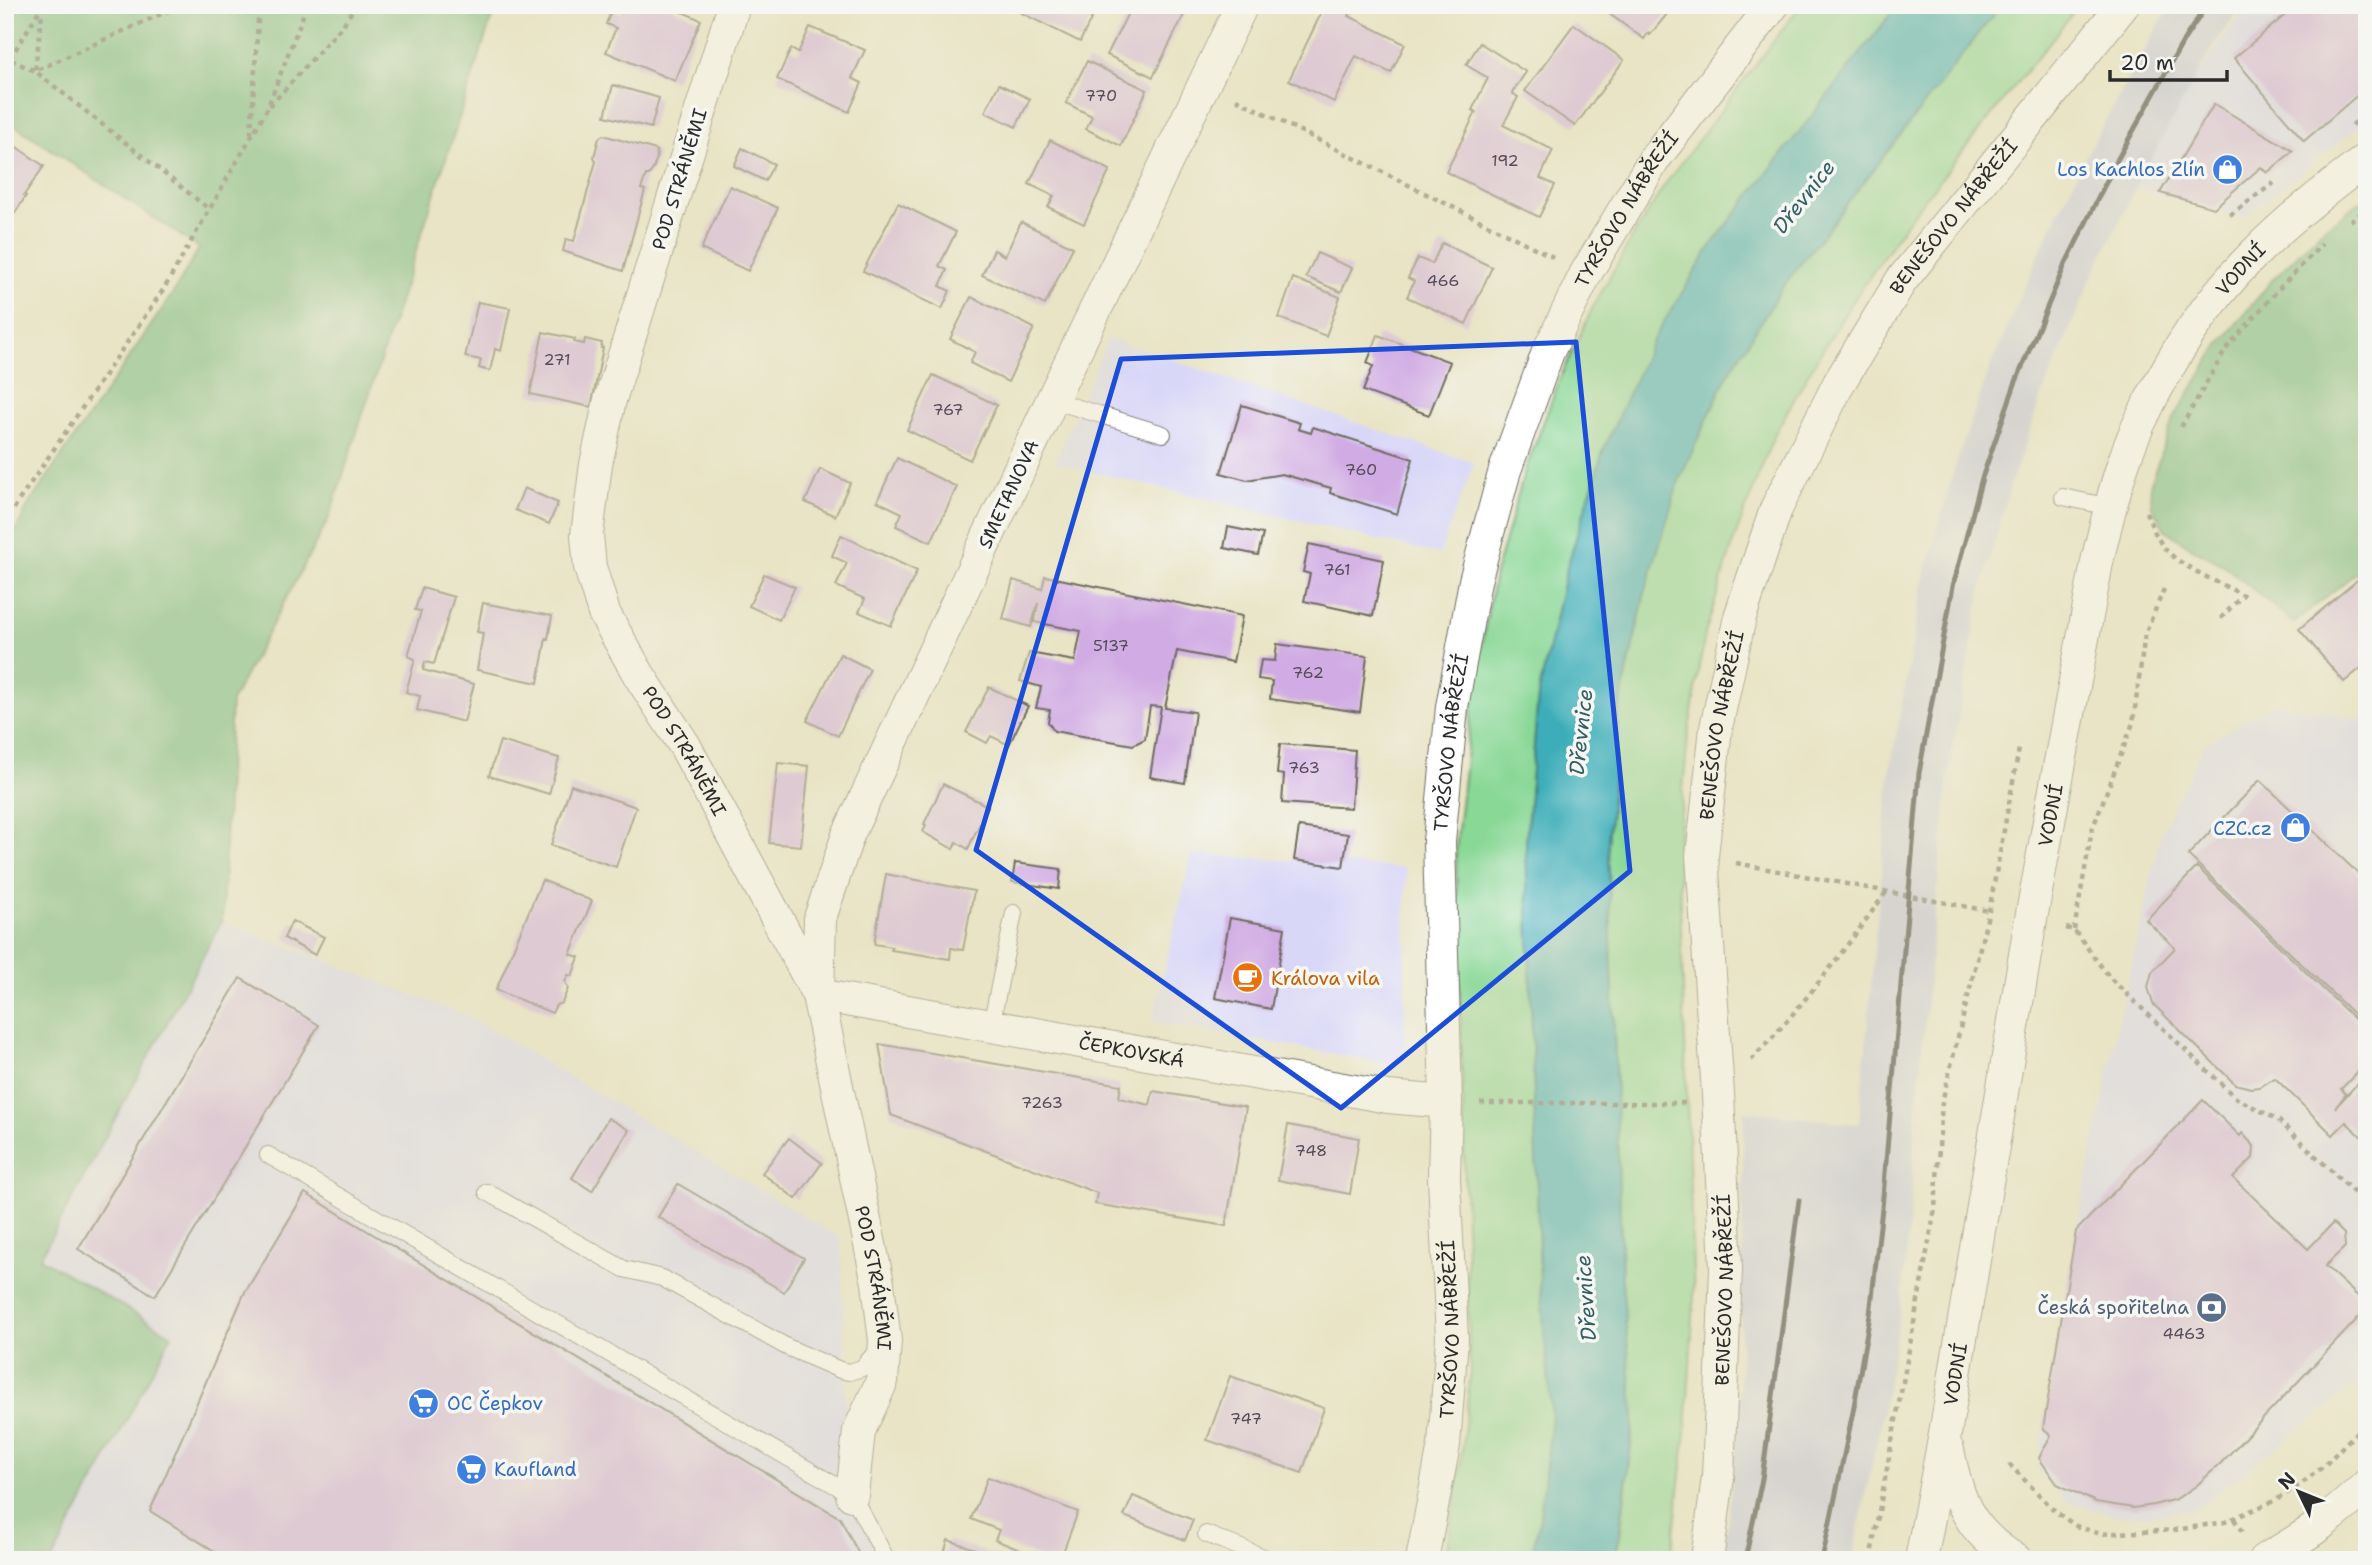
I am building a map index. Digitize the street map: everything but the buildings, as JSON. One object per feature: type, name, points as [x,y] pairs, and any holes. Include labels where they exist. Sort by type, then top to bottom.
[{"type":"street","name":"POD STRÁNĚMI","points":[[734,5],[610,400],[596,464],[587,535],[590,567],[604,613],[639,675],[685,746],[818,995],[878,1283],[885,1341],[883,1381],[859,1431],[852,1495]]},
{"type":"street","name":"SMETANOVA","points":[[818,995],[820,918],[848,835],[1052,400],[1242,5]]},
{"type":"street","name":"TYRŠOVO NÁBŘEŽÍ","points":[[1423,1560],[1444,1445],[1452,1338],[1444,1178],[1460,1103],[1439,841],[1452,707],[1475,581],[1505,470],[1548,352],[1586,273],[1656,158],[1773,5]]},
{"type":"street","name":"BENEŠOVO NÁBŘEŽÍ","points":[[1707,1560],[1718,1477],[1726,1268],[1718,1094],[1702,856],[1716,727],[1741,617],[1776,509],[1839,383],[1900,282],[2123,5]]},
{"type":"street","name":"VODNÍ","points":[[1922,1560],[2031,919],[2098,557],[2110,507],[2138,426],[2175,356],[2218,295],[2250,257],[2300,211],[2367,159]]},
{"type":"street","name":"ČEPKOVSKÁ","points":[[818,995],[1388,1097],[1460,1103]]},
{"type":"street","points":[[1945,1434],[1955,1486],[1968,1516],[1981,1533],[2016,1560]]},
{"type":"street","points":[[2264,1560],[2317,1529],[2367,1485]]},
{"type":"lane","points":[[1052,400],[1163,434]]},
{"type":"lane","points":[[2063,497],[2110,507]]},
{"type":"lane","points":[[991,1026],[1014,914]]},
{"type":"lane","points":[[268,1155],[852,1495],[887,1560]]},
{"type":"lane","points":[[487,1192],[624,1269],[662,1278],[787,1347],[839,1370],[849,1372],[863,1368],[885,1341]]},
{"type":"lane","points":[[1206,1534],[1271,1560]]},
{"type":"path","points":[[5,67],[43,5]]},
{"type":"path","points":[[35,71],[43,5]]},
{"type":"path","points":[[35,71],[181,5]]},
{"type":"path","points":[[250,138],[259,5]]},
{"type":"path","points":[[5,527],[17,503],[165,287],[267,109],[307,5]]},
{"type":"path","points":[[267,109],[342,25],[356,5]]},
{"type":"path","points":[[11,60],[35,71],[209,209]]},
{"type":"path","points":[[1204,83],[1586,273]]},
{"type":"path","points":[[2341,227],[2367,209]]},
{"type":"path","points":[[2179,432],[2226,349],[2323,243]]},
{"type":"path","points":[[2145,510],[2167,551],[2182,563],[2243,595],[2218,621]]},
{"type":"path","points":[[2074,930],[2092,830],[2133,723],[2146,634],[2164,589]]},
{"type":"path","points":[[1870,1560],[1934,1209],[1942,1101],[1989,911],[2019,749]]},
{"type":"path","points":[[1702,856],[1989,911]]},
{"type":"path","points":[[1718,1094],[1779,1031],[1833,965],[1887,891]]},
{"type":"path","points":[[2031,919],[2074,930],[2110,978],[2236,1098],[2277,1120],[2367,1205]]},
{"type":"path","points":[[1460,1103],[1678,1104]]},
{"type":"path","points":[[2009,1464],[2056,1512],[2076,1526],[2100,1534],[2175,1530],[2225,1522],[2276,1500],[2325,1465],[2367,1422]]},
{"type":"highlighted area","points":[[1576,342],[1630,871],[1341,1108],[976,850],[1121,359]]},
{"type":"shaded area","points":[[2172,5],[2242,5],[2209,53],[2142,175],[2091,279],[2042,395],[2010,486],[1981,592],[1948,777],[1915,1126],[1911,1211],[1899,1318],[1882,1417],[1852,1560],[1723,1560],[1739,1423],[1744,1111],[1859,1124],[1890,770],[1924,579],[1954,469],[1988,373],[2038,255],[2090,148]]},
{"type":"shaded area","points":[[2248,5],[2367,5],[2367,120],[2243,218],[2136,189],[2177,102]]},
{"type":"shaded area","points":[[1108,338],[1474,463],[1439,554],[1055,463]]},
{"type":"shaded area","points":[[2274,703],[2367,721],[2367,1376],[2197,1509],[2148,1516],[2116,1515],[2068,1503],[2039,1471],[2076,1231],[2161,833],[2204,745]]},
{"type":"shaded area","points":[[1192,854],[1406,868],[1404,1066],[1152,1022]]},
{"type":"shaded area","points":[[222,921],[465,1015],[841,1238],[847,1445],[891,1560],[52,1560],[39,1259]]},
{"type":"green space","points":[[5,5],[496,5],[329,518],[231,702],[222,921],[40,1258],[172,1335],[52,1560],[5,1560],[5,552],[29,504],[175,290],[199,248],[5,119]]},
{"type":"green space","points":[[1801,5],[1898,5],[1713,243],[1603,451],[1566,571],[1538,697],[1526,843],[1540,1284],[1552,1418],[1539,1524],[1530,1560],[1445,1560],[1461,1461],[1470,1378],[1456,849],[1474,688],[1495,574],[1525,471],[1562,374],[1593,307],[1666,183]]},
{"type":"green space","points":[[2001,5],[2079,5],[1909,219],[1811,369],[1774,435],[1735,537],[1705,634],[1688,736],[1678,844],[1694,1301],[1686,1431],[1671,1560],[1614,1560],[1620,1538],[1634,1419],[1622,1280],[1608,844],[1619,709],[1645,592],[1679,480],[1725,380],[1781,289]]},
{"type":"green space","points":[[2367,197],[2367,564],[2294,623],[2222,564],[2165,530],[2152,506],[2150,485],[2173,420],[2218,346],[2273,279],[2323,229]]},
{"type":"water","name":"Dřevnice","points":[[1898,5],[2001,5],[1781,289],[1725,380],[1679,480],[1645,592],[1619,709],[1608,844],[1622,1280],[1634,1419],[1614,1560],[1530,1560],[1539,1524],[1552,1418],[1540,1284],[1526,843],[1538,697],[1566,571],[1603,451],[1652,341],[1713,243]]},
{"type":"railway","points":[[1822,1560],[1870,1315],[1882,1208],[1919,773],[1953,586],[1982,478],[2015,384],[2064,267],[2116,162],[2185,38],[2207,5]]},
{"type":"railway","points":[[1745,1560],[1762,1479],[1799,1200]]},
{"type":"place","name":"Los Kachlos Zlín","points":[[2228,169]]},
{"type":"place","name":"CZC.cz","points":[[2295,828]]},
{"type":"place","name":"Králova vila","points":[[1248,978]]},
{"type":"place","name":"Česká spořitelna","points":[[2212,1307]]},
{"type":"place","name":"OC Čepkov","points":[[424,1403]]},
{"type":"place","name":"Kaufland","points":[[471,1469]]}]
